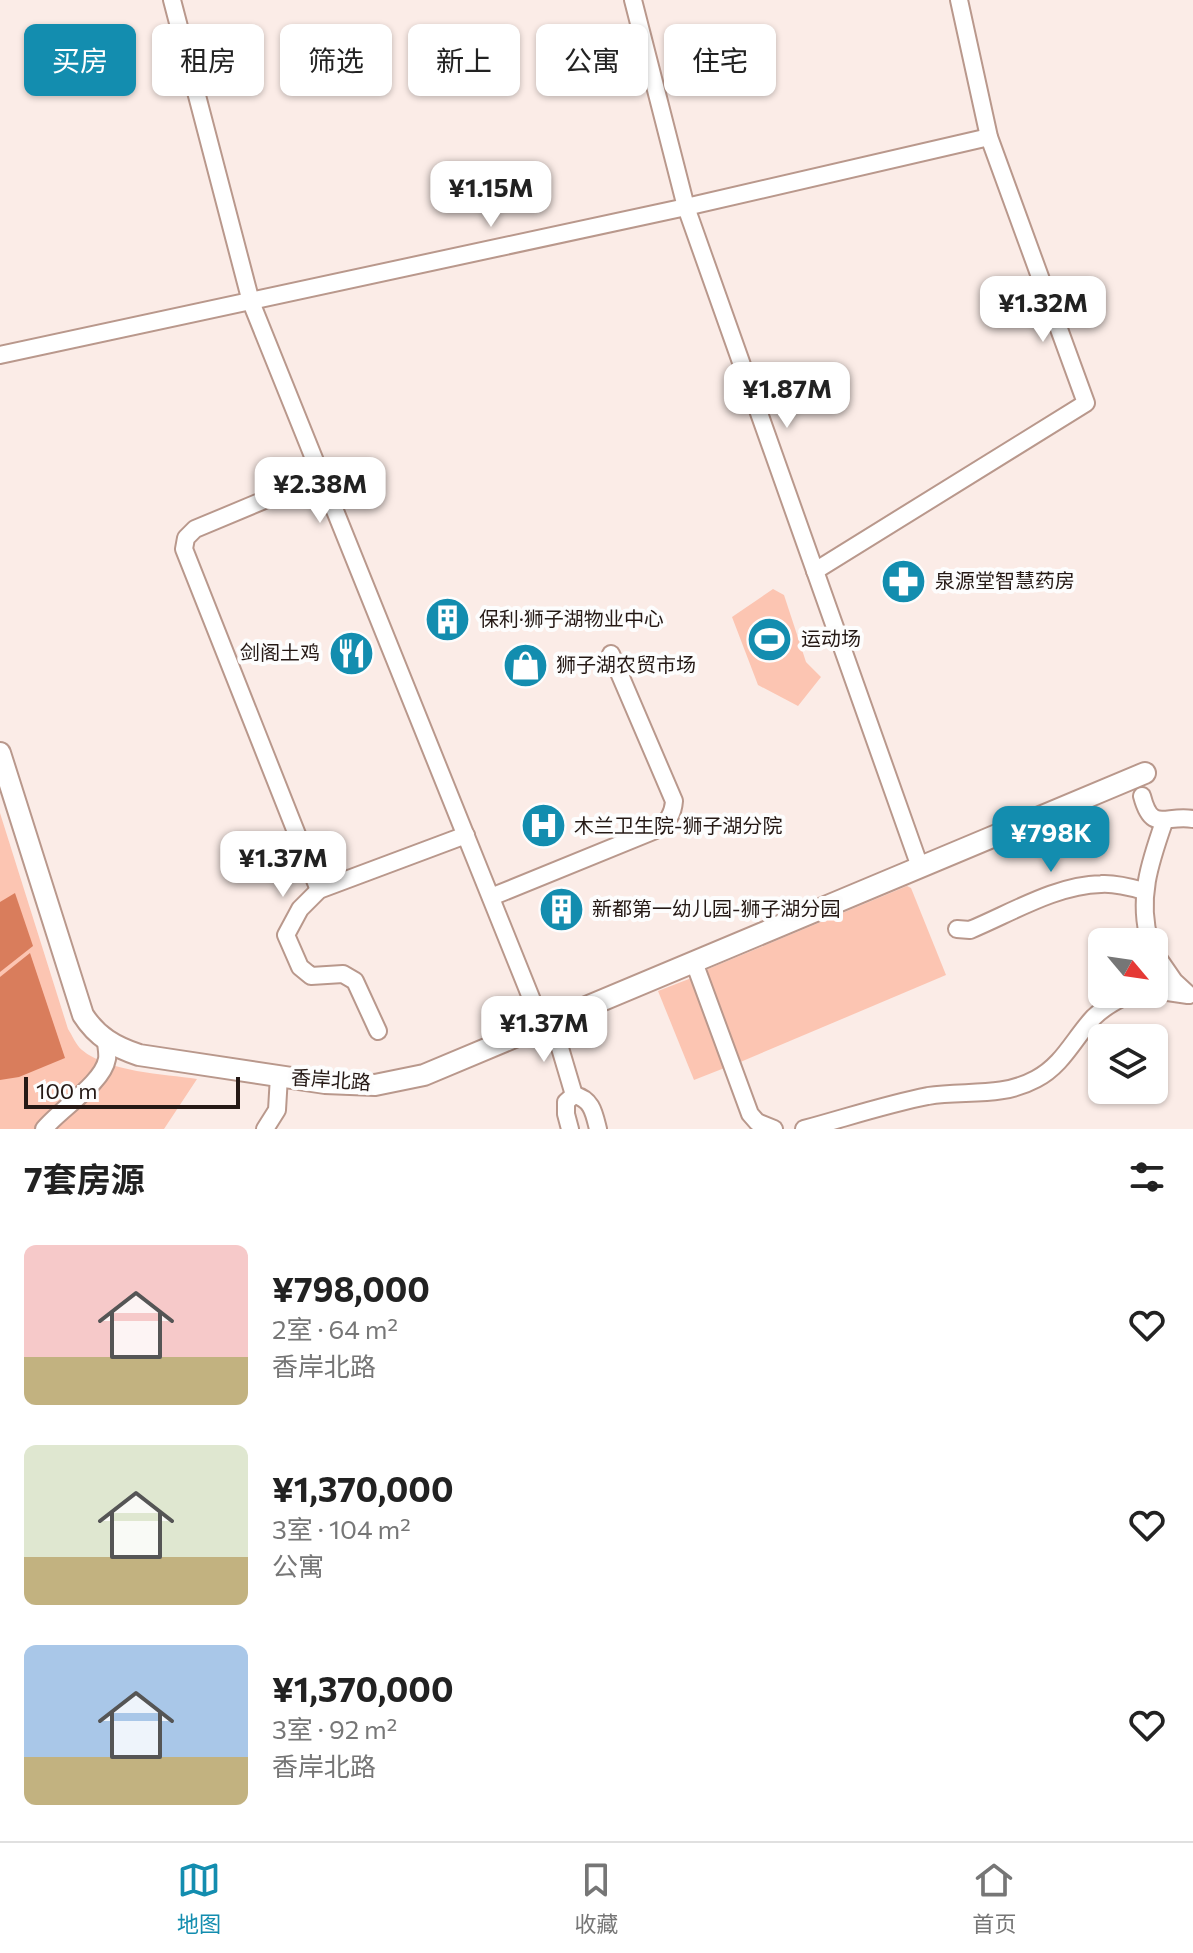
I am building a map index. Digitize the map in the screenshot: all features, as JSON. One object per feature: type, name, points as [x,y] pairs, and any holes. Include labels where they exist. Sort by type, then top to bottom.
[{"type":"street","points":[[172,0],[251,302],[574,1095]]},
{"type":"street","points":[[633,0],[686,207],[920,867]]},
{"type":"street","points":[[815,571],[1086,403],[989,137],[959,0]]},
{"type":"street","points":[[0,355],[686,207],[989,137]]},
{"type":"street","points":[[319,890],[184,549],[186,538],[195,529],[322,476]]},
{"type":"street","points":[[491,897],[658,829],[667,822],[673,811],[674,801],[611,654]]},
{"type":"street","points":[[0,753],[83,1015],[111,1050],[98,1076],[44,1129]]},
{"type":"street","name":"香岸北路","points":[[111,1050],[325,1083],[375,1085],[424,1075],[1145,773]]},
{"type":"street","points":[[1142,796],[1146,812],[1154,819],[1164,822],[1182,817],[1193,819]]},
{"type":"street","points":[[1146,928],[1144,891],[1164,822]]},
{"type":"street","points":[[378,1031],[355,981],[343,974],[311,976],[300,967],[286,935],[300,909],[319,890],[466,835]]},
{"type":"street","points":[[957,929],[970,930],[1083,885],[1104,884],[1144,891]]},
{"type":"street","points":[[694,962],[750,1114],[757,1122],[774,1129]]},
{"type":"street","points":[[1168,972],[1191,996]]},
{"type":"street","points":[[1168,992],[1191,996]]},
{"type":"street","points":[[804,1129],[925,1097],[953,1092],[984,1094],[1010,1090],[1037,1079],[1062,1059],[1094,1017],[1105,1008]]},
{"type":"street","points":[[265,1129],[277,1110],[279,1076]]},
{"type":"street","points":[[570,1129],[566,1102],[574,1095]]},
{"type":"street","points":[[574,1095],[584,1097],[591,1105],[598,1129]]},
{"type":"shaded area","name":"运动场","points":[[773,589],[784,595],[806,662],[821,677],[798,706],[758,685],[732,617]]},
{"type":"shaded area","points":[[0,813],[68,1029],[78,1045],[93,1057],[121,1068],[197,1079],[164,1129],[0,1129]]},
{"type":"shaded area","points":[[907,886],[911,888],[946,975],[738,1063],[706,973],[708,969]]},
{"type":"shaded area","points":[[15,893],[33,946],[0,972],[0,902]]},
{"type":"shaded area","points":[[30,953],[65,1058],[19,1077],[0,1080],[0,977]]},
{"type":"shaded area","points":[[694,977],[727,1067],[694,1080],[658,991]]},
{"type":"place","name":"泉源堂智慧药房","points":[[904,581]]},
{"type":"place","name":"保利·狮子湖物业中心","points":[[448,619]]},
{"type":"place","name":"运动场","points":[[770,639]]},
{"type":"place","name":"剑阁土鸡","points":[[351,653]]},
{"type":"place","name":"狮子湖农贸市场","points":[[525,665]]},
{"type":"place","name":"木兰卫生院-狮子湖分院","points":[[543,826]]},
{"type":"place","name":"新都第一幼儿园-狮子湖分园","points":[[561,909]]}]
